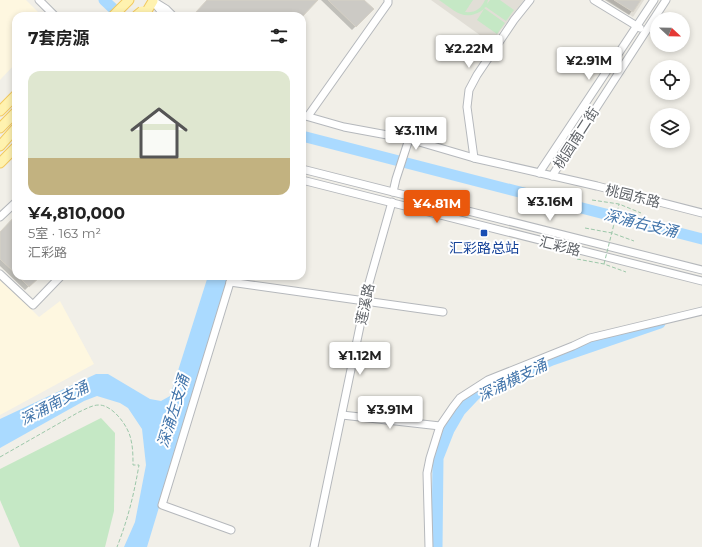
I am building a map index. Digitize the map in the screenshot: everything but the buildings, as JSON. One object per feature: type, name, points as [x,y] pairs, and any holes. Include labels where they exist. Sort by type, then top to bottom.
[{"type":"main road","points":[[117,12],[129,0]]},
{"type":"main road","points":[[144,12],[154,1]]},
{"type":"main road","points":[[0,111],[12,99]]},
{"type":"main road","points":[[0,128],[12,116]]},
{"type":"main road","points":[[0,146],[12,132]]},
{"type":"main road","points":[[0,163],[12,151]]},
{"type":"street","points":[[39,0],[51,12]]},
{"type":"street","points":[[306,112],[379,16],[388,3],[388,0]]},
{"type":"street","points":[[474,158],[467,107],[469,90],[477,75],[514,20],[530,0]]},
{"type":"street","points":[[594,0],[646,32]]},
{"type":"street","name":"桃园南二街","points":[[539,173],[654,0]]},
{"type":"street","name":"桃园南二街","points":[[552,176],[666,0]]},
{"type":"street","points":[[154,1],[162,12]]},
{"type":"street","points":[[154,1],[169,12]]},
{"type":"street","name":"桃园东路","points":[[306,116],[344,127],[409,139],[474,158],[597,186],[702,213]]},
{"type":"street","points":[[394,192],[409,139]]},
{"type":"street","name":"汇彩路","points":[[306,170],[702,270]]},
{"type":"street","name":"汇彩路","points":[[306,181],[702,281]]},
{"type":"street","name":"莲溪路","points":[[314,547],[375,260],[392,202]]},
{"type":"street","points":[[0,217],[12,206]]},
{"type":"street","points":[[0,274],[33,305],[56,280]]},
{"type":"street","points":[[231,280],[162,505],[231,530]]},
{"type":"street","points":[[237,280],[443,312]]},
{"type":"street","points":[[429,547],[427,473],[430,458],[440,426],[460,398],[488,380],[590,338],[702,311]]},
{"type":"street","points":[[342,415],[440,426]]},
{"type":"path","points":[[592,200],[619,204],[641,213]]},
{"type":"path","points":[[604,264],[619,204]]},
{"type":"path","points":[[585,228],[612,233],[634,241]]},
{"type":"path","points":[[577,259],[604,264],[626,272]]},
{"type":"path","points":[[0,457],[90,407],[101,405],[112,411],[123,422],[131,439],[133,465],[139,465],[133,500],[117,547]]},
{"type":"shaded area","points":[[0,0],[26,0],[38,12],[12,12],[12,67],[0,80]]},
{"type":"shaded area","points":[[431,0],[524,0],[491,43]]},
{"type":"shaded area","points":[[607,0],[644,0],[633,17]]},
{"type":"shaded area","points":[[0,278],[39,317],[60,301],[94,364],[0,415]]},
{"type":"green space","points":[[439,0],[473,0],[465,12],[477,10],[482,6],[485,0],[488,0],[487,4],[490,0],[500,0],[514,10],[506,21],[486,7],[484,8],[505,23],[497,34],[477,20],[484,9],[471,15],[460,14]]},
{"type":"green space","points":[[101,418],[115,433],[114,511],[105,547],[20,547],[0,500],[0,469]]},
{"type":"water","points":[[207,280],[228,280],[147,547],[124,547],[135,522],[146,465],[142,429],[128,408],[120,403],[97,396],[84,401],[0,448],[0,419],[96,374],[108,374],[150,399],[161,401],[170,396]]},
{"type":"waterway","points":[[104,0],[117,12]]},
{"type":"waterway","name":"深涌右支涌","points":[[306,137],[702,239]]},
{"type":"waterway","name":"深涌横支涌","points":[[437,547],[438,458],[449,430],[460,411],[476,394],[552,360],[660,323]]},
{"type":"place","name":"汇彩路总站","points":[[484,233]]},
{"type":"water label","name":"深涌南支涌","points":[[54,403]]},
{"type":"water label","name":"深涌左支涌","points":[[173,411]]}]
